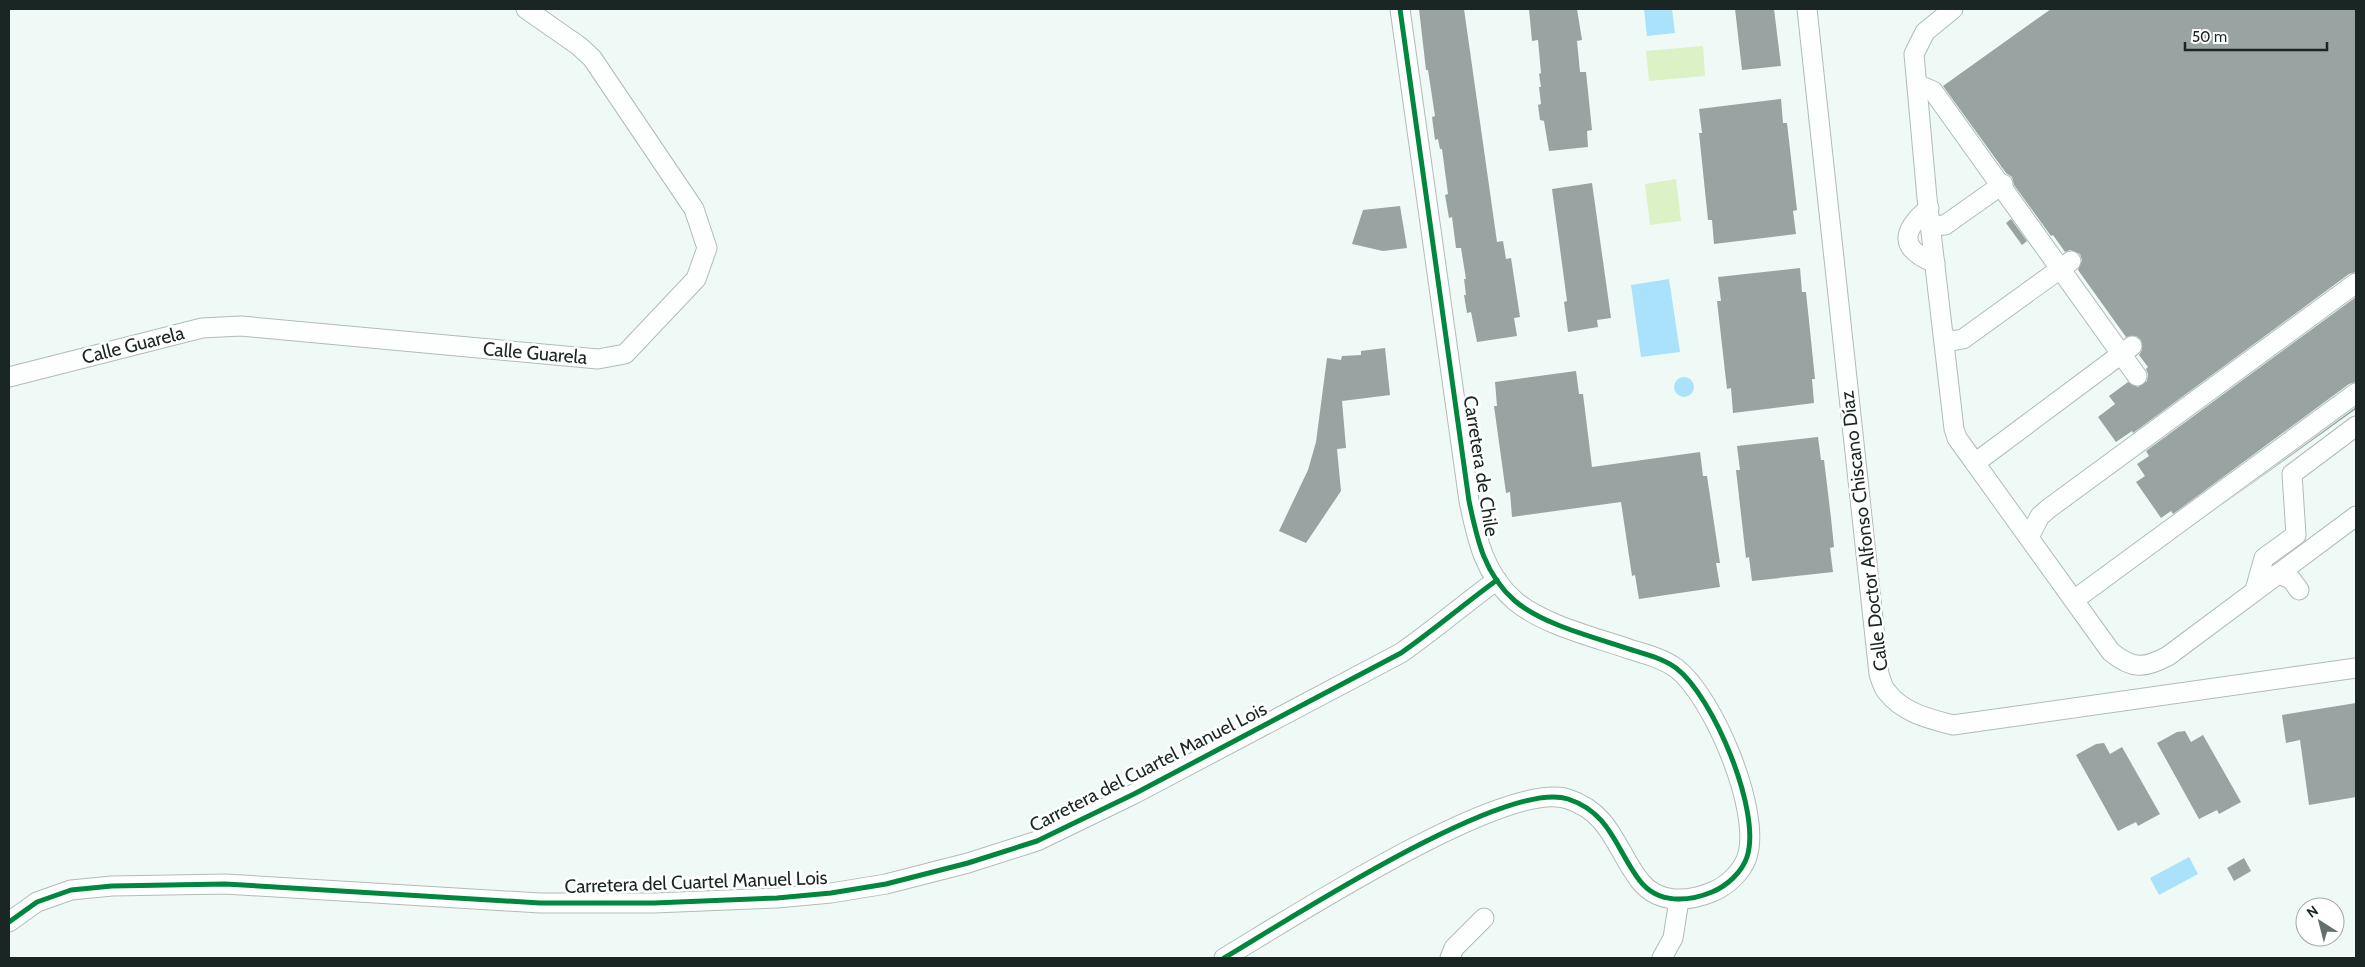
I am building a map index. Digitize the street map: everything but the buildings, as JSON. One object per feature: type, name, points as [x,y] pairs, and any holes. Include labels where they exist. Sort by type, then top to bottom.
[{"type":"street","name":"Calle Guarela","points":[[9,377],[202,328],[241,326],[598,359],[625,354],[696,279],[708,248],[694,209],[592,58],[579,46],[526,9]]},
{"type":"street","name":"Carretera de Chile","points":[[1400,9],[1469,501],[1479,546],[1487,566],[1496,580],[1514,600],[1536,614],[1668,663],[1678,670],[1703,699],[1731,757],[1746,803],[1750,843],[1747,860],[1730,881],[1717,890],[1699,897],[1680,900]]},
{"type":"street","name":"Calle Doctor Alfonso Chiscano Díaz","points":[[1807,9],[1879,674],[1886,692],[1902,706],[1922,717],[1953,725],[2356,668]]},
{"type":"street","points":[[1953,9],[1920,38],[1914,54],[1930,217],[1938,227],[1951,222],[2003,184]]},
{"type":"street","points":[[1917,84],[1933,92],[2137,376]]},
{"type":"street","points":[[1930,217],[1914,221],[1908,236],[1909,244],[1917,254],[1935,262],[1954,429],[1957,438],[2029,536],[2110,652],[2121,660],[2136,666],[2154,664],[2168,656],[2356,516]]},
{"type":"street","points":[[1944,336],[1951,340],[1963,338],[2071,260]]},
{"type":"street","points":[[2029,536],[2040,516],[2048,508],[2356,282]]},
{"type":"street","points":[[1975,463],[2132,346]]},
{"type":"street","points":[[2074,600],[2356,393]]},
{"type":"street","points":[[2255,590],[2264,558],[2296,535],[2292,474],[2356,426]]},
{"type":"street","points":[[2278,574],[2290,579],[2299,590]]},
{"type":"street","name":"Carretera del Cuartel Manuel Lois","points":[[9,922],[37,902],[71,890],[112,886],[225,884],[540,903],[654,903],[777,898],[831,893],[886,884],[968,863],[1037,841],[1134,794],[1401,653],[1426,636],[1496,580]]},
{"type":"street","points":[[2136,666],[2141,698]]},
{"type":"street","points":[[1224,958],[1402,854],[1439,835],[1496,810],[1528,799],[1556,796],[1568,799],[1588,809],[1608,827],[1642,884],[1662,897],[1680,900],[1673,938],[1662,958]]},
{"type":"street","points":[[1450,958],[1454,948],[1484,918]]},
{"type":"green space","points":[[1703,46],[1705,76],[1649,81],[1646,51]]},
{"type":"green space","points":[[1676,179],[1681,221],[1650,225],[1645,184]]},
{"type":"water","points":[[1644,9],[1672,9],[1675,33],[1647,36]]},
{"type":"water","points":[[1669,279],[1680,352],[1641,357],[1631,285]]},
{"type":"water","points":[[1684,377],[1691,380],[1694,387],[1691,394],[1684,397],[1677,394],[1674,387],[1677,380]]},
{"type":"water","points":[[2189,857],[2198,874],[2159,895],[2150,878]]},
{"type":"cycle path","points":[[1224,958],[1343,886],[1396,857],[1448,831],[1497,810],[1538,798],[1568,799],[1594,813],[1611,834],[1640,881],[1655,894],[1664,897],[1674,899],[1693,898],[1718,889],[1738,873],[1747,857],[1750,837],[1741,785],[1719,728],[1690,682],[1676,668],[1659,659],[1570,630],[1540,617],[1515,601],[1504,591],[1483,555],[1469,501],[1400,9]]},
{"type":"cycle path","points":[[9,922],[37,902],[71,890],[112,886],[225,884],[540,903],[654,903],[777,898],[831,893],[886,884],[968,863],[1037,841],[1134,794],[1401,653],[1497,580]]}]
